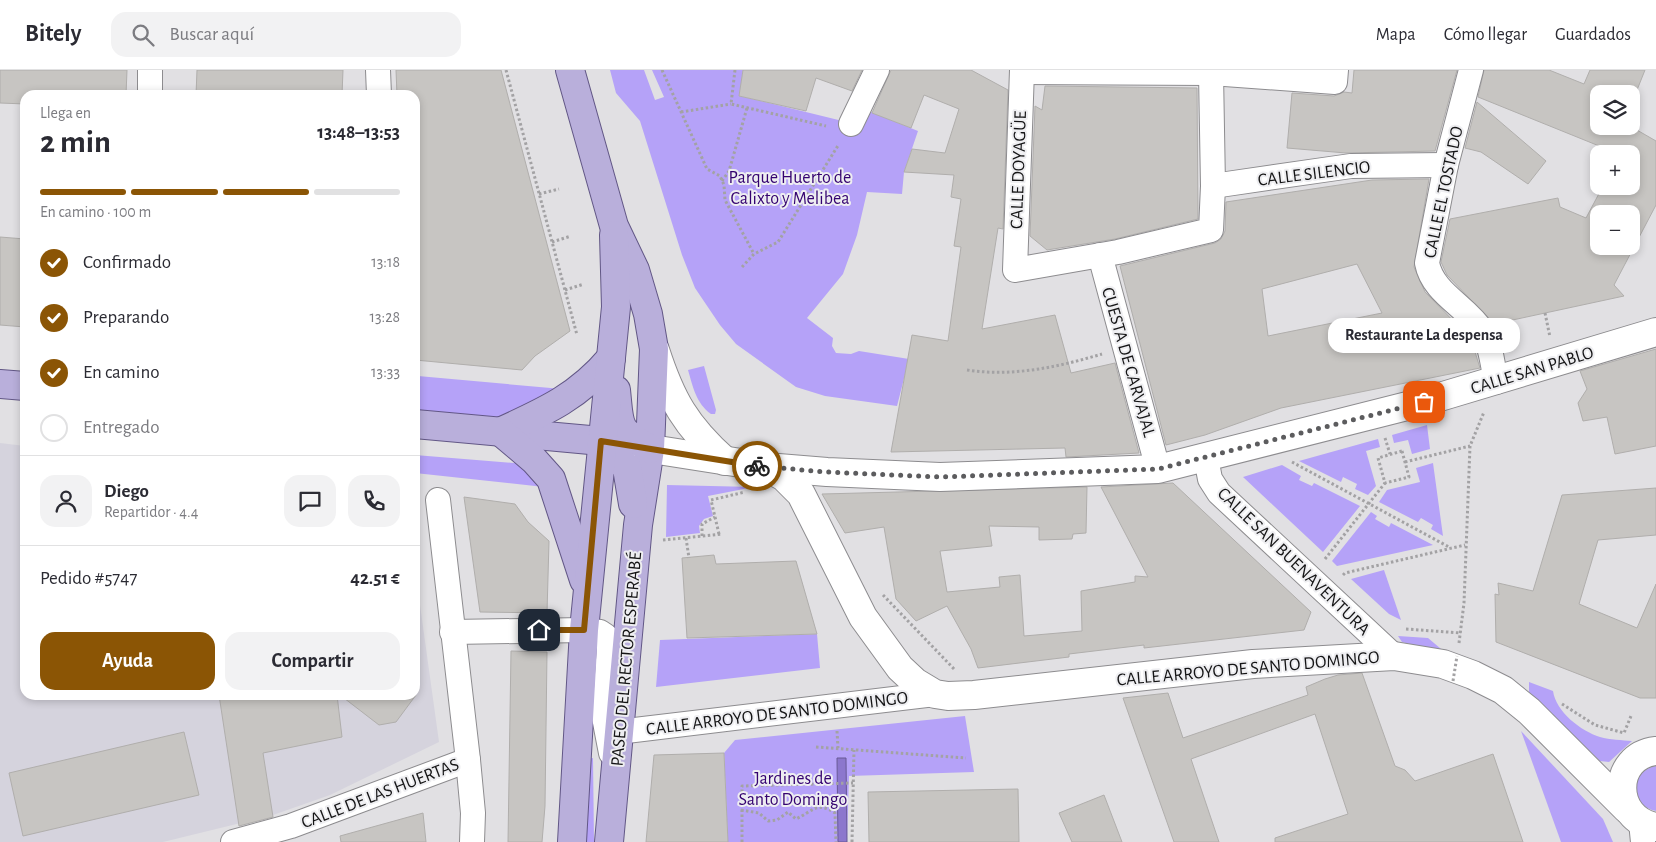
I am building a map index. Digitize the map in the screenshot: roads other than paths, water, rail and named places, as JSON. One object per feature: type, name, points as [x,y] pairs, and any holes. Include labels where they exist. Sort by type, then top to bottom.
[{"type":"main road","name":"PASEO DEL RECTOR ESPERABÉ","points":[[570,70],[614,226],[635,270],[648,314],[654,349],[650,449],[636,540],[609,842]]},
{"type":"main road","name":"PASEO DEL RECTOR ESPERABÉ","points":[[572,842],[584,630],[601,441],[616,307],[614,226]]},
{"type":"main road","name":"CALLE SAN PABLO","points":[[601,441],[766,468],[826,472],[940,477],[1158,469],[1496,382],[1656,332]]},
{"type":"main road","points":[[654,349],[673,399],[692,428],[725,461]]},
{"type":"main road","name":"PASEO DEL RECTOR ESPERABÉ","points":[[610,358],[620,423],[626,434],[650,449]]},
{"type":"main road","points":[[501,432],[548,410],[571,396],[593,379],[610,358]]},
{"type":"main road","points":[[0,384],[20,386]]},
{"type":"main road","points":[[420,424],[601,441]]},
{"type":"main road","name":"PASEO DEL RECTOR ESPERABÉ","points":[[501,432],[534,460],[551,479],[582,571],[588,598]]},
{"type":"main road","name":"PASEO DEL RECTOR ESPERABÉ","points":[[601,441],[627,468],[631,480],[636,540]]},
{"type":"main road","name":"CALLE ARROYO DE SANTO DOMINGO","points":[[766,468],[784,477],[801,494],[863,617],[877,639],[914,682],[935,694],[948,696],[974,695],[1253,664],[1394,656],[1443,664],[1473,674],[1503,690],[1529,711],[1642,825]]},
{"type":"main road","points":[[801,494],[806,481],[826,472]]},
{"type":"main road","points":[[1642,825],[1622,794],[1626,771],[1637,758],[1656,751]]},
{"type":"street","points":[[150,70],[150,90]]},
{"type":"street","points":[[378,70],[379,90]]},
{"type":"street","points":[[849,127],[877,70]]},
{"type":"street","points":[[1021,71],[1211,73],[1335,82],[1336,70]]},
{"type":"street","name":"CALLE EL TOSTADO","points":[[1471,70],[1446,165],[1427,263],[1430,275],[1442,291],[1465,311],[1484,333],[1496,382]]},
{"type":"street","name":"CALLE DOYAGÜE","points":[[1021,71],[1015,270],[1109,254]]},
{"type":"street","points":[[1109,254],[1211,230],[1213,186],[1211,73]]},
{"type":"street","name":"CALLE SILENCIO","points":[[1213,186],[1351,166],[1446,165]]},
{"type":"street","name":"CUESTA DE CARVAJAL","points":[[1109,254],[1125,348],[1158,469]]},
{"type":"street","name":"CALLE SAN BUENAVENTURA","points":[[1206,458],[1210,479],[1219,493],[1394,656]]},
{"type":"street","points":[[438,500],[468,760],[473,813],[472,842]]},
{"type":"street","points":[[452,632],[584,630]]},
{"type":"street","name":"PASEO DEL RECTOR ESPERABÉ","points":[[584,630],[600,632],[606,636],[609,646],[604,716],[615,777]]},
{"type":"street","name":"CALLE ARROYO DE SANTO DOMINGO","points":[[618,732],[935,694]]},
{"type":"street","name":"CALLE DE LAS HUERTAS","points":[[233,842],[291,826],[468,760]]},
{"type":"place","name":"Restaurante La despensa","points":[[1424,402]]},
{"type":"park label","name":"Parque Huerto de Calixto y Melibea","points":[[790,187]]},
{"type":"park label","name":"Jardines de Santo Domingo","points":[[793,788]]}]
